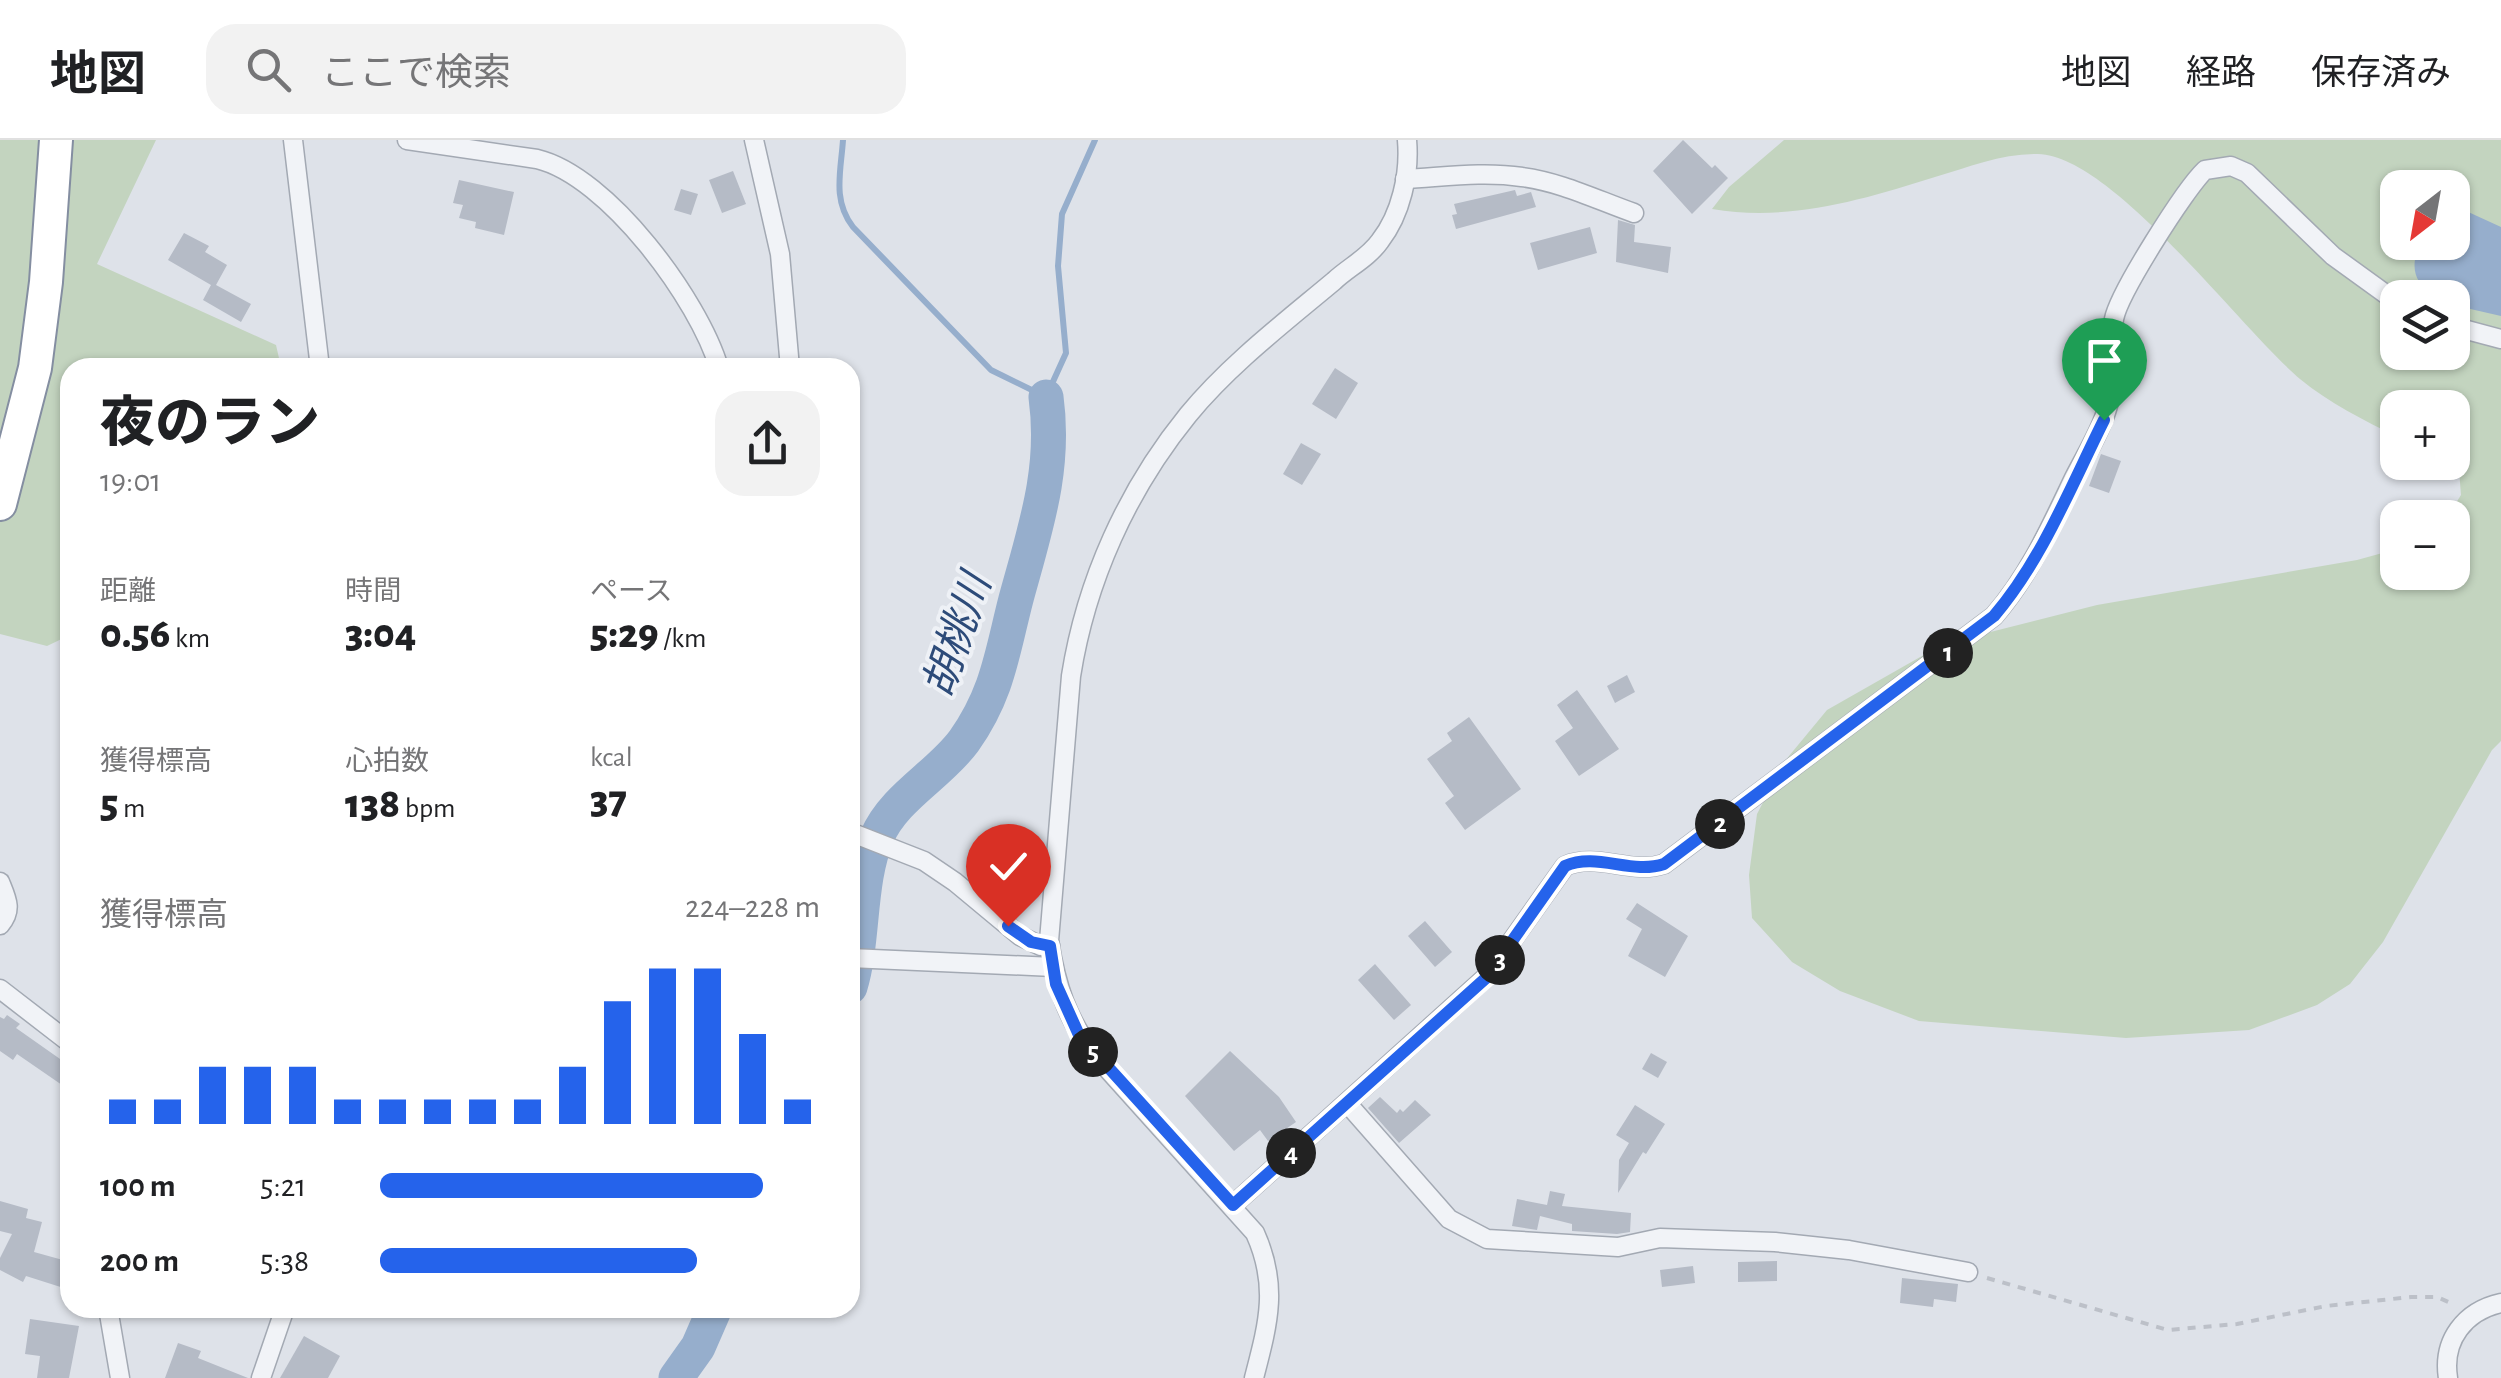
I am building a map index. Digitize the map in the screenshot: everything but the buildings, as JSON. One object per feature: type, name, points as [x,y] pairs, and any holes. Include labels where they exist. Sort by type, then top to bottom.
[{"type":"highway","points":[[0,504],[35,368],[62,146]]},
{"type":"street","points":[[293,140],[319,358]]},
{"type":"street","points":[[407,140],[538,159],[576,177],[627,223],[667,270],[699,320],[715,358]]},
{"type":"street","points":[[754,140],[780,254],[789,358]]},
{"type":"street","points":[[1254,1378],[1268,1324],[1268,1268],[1255,1233],[1079,1035],[1064,1005],[1053,967],[1050,946],[1075,649],[1100,567],[1144,477],[1191,412],[1380,242],[1397,211],[1405,179],[1406,140]]},
{"type":"street","points":[[1233,1205],[1486,978],[1565,866],[1590,860],[1639,868],[1664,864],[1994,616],[2011,597],[2040,547],[2104,420],[2114,378],[2113,322],[2120,300],[2181,200],[2206,170],[2231,166],[2247,173],[2334,256],[2380,290]]},
{"type":"street","points":[[1405,179],[1466,174],[1524,177],[1634,213]]},
{"type":"street","points":[[2470,331],[2501,340]]},
{"type":"street","points":[[860,836],[924,860],[1020,936],[1050,946]]},
{"type":"street","points":[[0,882],[9,905],[8,915],[0,925]]},
{"type":"street","points":[[860,959],[1053,967]]},
{"type":"street","points":[[0,989],[60,1035]]},
{"type":"street","points":[[1347,1102],[1448,1219],[1487,1238],[1618,1247],[1660,1238],[1775,1242],[1849,1250],[1968,1272]]},
{"type":"street","points":[[2448,1378],[2449,1356],[2471,1314],[2501,1303]]},
{"type":"street","points":[[110,1318],[120,1378]]},
{"type":"street","points":[[261,1378],[282,1318]]},
{"type":"path","points":[[1968,1272],[2168,1330],[2237,1324],[2326,1306],[2411,1297],[2436,1297],[2471,1314]]},
{"type":"green space","points":[[0,140],[156,140],[97,264],[276,345],[279,358],[60,358],[60,640],[47,646],[0,634]]},
{"type":"green space","points":[[1784,140],[2501,140],[2501,741],[2492,750],[2383,942],[2350,984],[2317,1005],[2249,1030],[2126,1038],[1919,1021],[1840,991],[1792,962],[1752,918],[1749,875],[1757,814],[1784,762],[1827,710],[1943,644],[2097,605],[2380,554],[2380,590],[2470,590],[2470,500],[2458,500],[2460,480],[2470,480],[2470,390],[2380,390],[2380,428],[2347,411],[2300,379],[2175,248],[2102,183],[2068,162],[2038,154],[1986,161],[1853,201],[1797,211],[1712,209],[1729,187]]},
{"type":"water","points":[[2470,213],[2501,227],[2501,316],[2470,309],[2470,280],[2418,280],[2415,260],[2470,260]]},
{"type":"waterway","points":[[843,140],[840,196],[853,227],[991,370],[1046,397],[1066,353],[1058,266],[1062,214],[1095,140]]},
{"type":"waterway","name":"胡桃川","points":[[860,927],[867,873],[877,837],[894,810],[964,741],[998,672],[1042,499],[1048,450],[1046,397]]},
{"type":"waterway","name":"胡桃川","points":[[676,1378],[698,1347],[711,1318]]},
{"type":"route","points":[[1008,926],[1031,942],[1050,946],[1056,984],[1079,1035],[1233,1205],[1486,978],[1565,866],[1590,860],[1639,868],[1664,864],[1977,632],[2011,597],[2104,420]]}]
